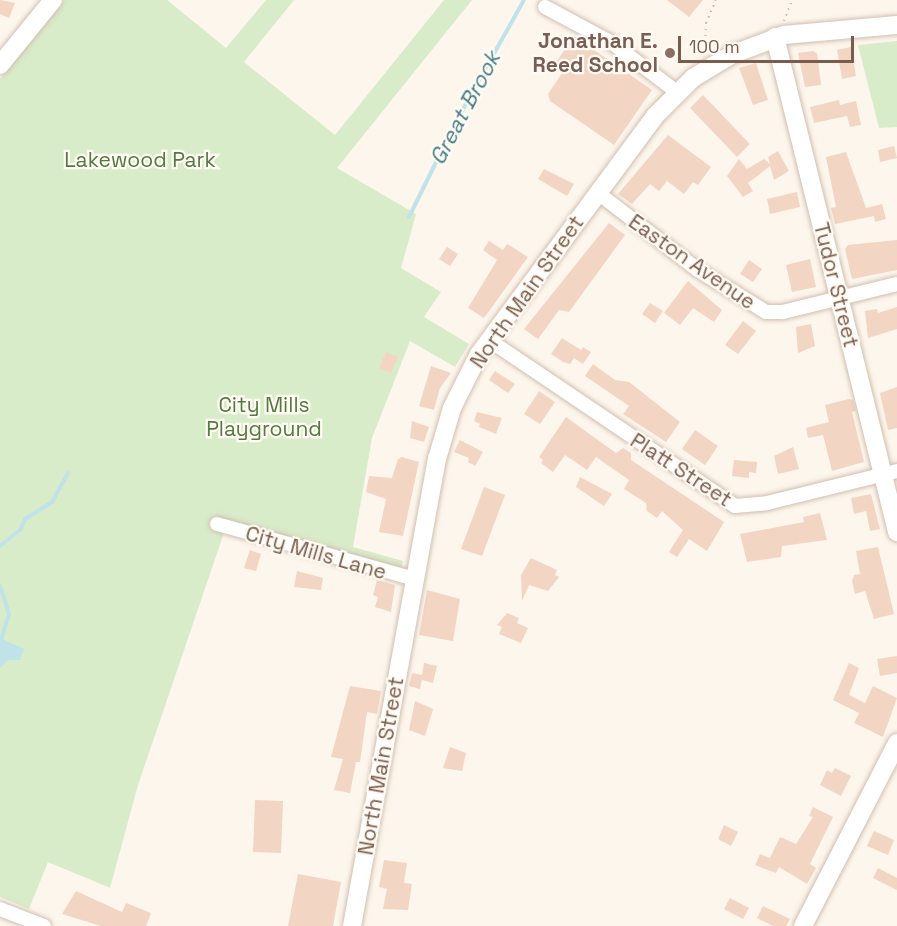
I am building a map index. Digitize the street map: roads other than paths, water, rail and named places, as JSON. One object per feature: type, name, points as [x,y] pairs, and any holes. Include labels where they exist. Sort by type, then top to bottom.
[{"type":"main road","points":[[0,65],[53,0]]},
{"type":"main road","name":"North Main Street","points":[[352,926],[444,432],[465,381],[489,340],[598,193],[677,92],[710,67],[783,36],[897,25]]},
{"type":"main road","name":"Tudor Street","points":[[783,36],[839,298],[890,473],[897,532]]},
{"type":"main road","points":[[803,926],[897,743]]},
{"type":"street","points":[[545,7],[612,43],[677,92]]},
{"type":"street","name":"Easton Avenue","points":[[598,193],[698,270],[761,311],[783,312],[897,284]]},
{"type":"street","name":"Platt Street","points":[[489,340],[732,505],[751,506],[890,473]]},
{"type":"street","name":"City Mills Lane","points":[[218,524],[415,579]]},
{"type":"street","points":[[0,909],[39,925]]},
{"type":"water","points":[[0,638],[24,649],[20,660],[9,660],[0,668]]},
{"type":"waterway","name":"Great Brook","points":[[409,217],[458,118],[524,0]]},
{"type":"waterway","points":[[0,546],[21,529],[25,519],[52,502],[68,473]]},
{"type":"waterway","points":[[0,586],[9,614],[0,644]]},
{"type":"place","name":"Jonathan E. Reed School","points":[[670,53]]},
{"type":"park label","name":"Lakewood Park","points":[[140,160]]},
{"type":"park label","name":"City Mills Playground","points":[[264,417]]}]
